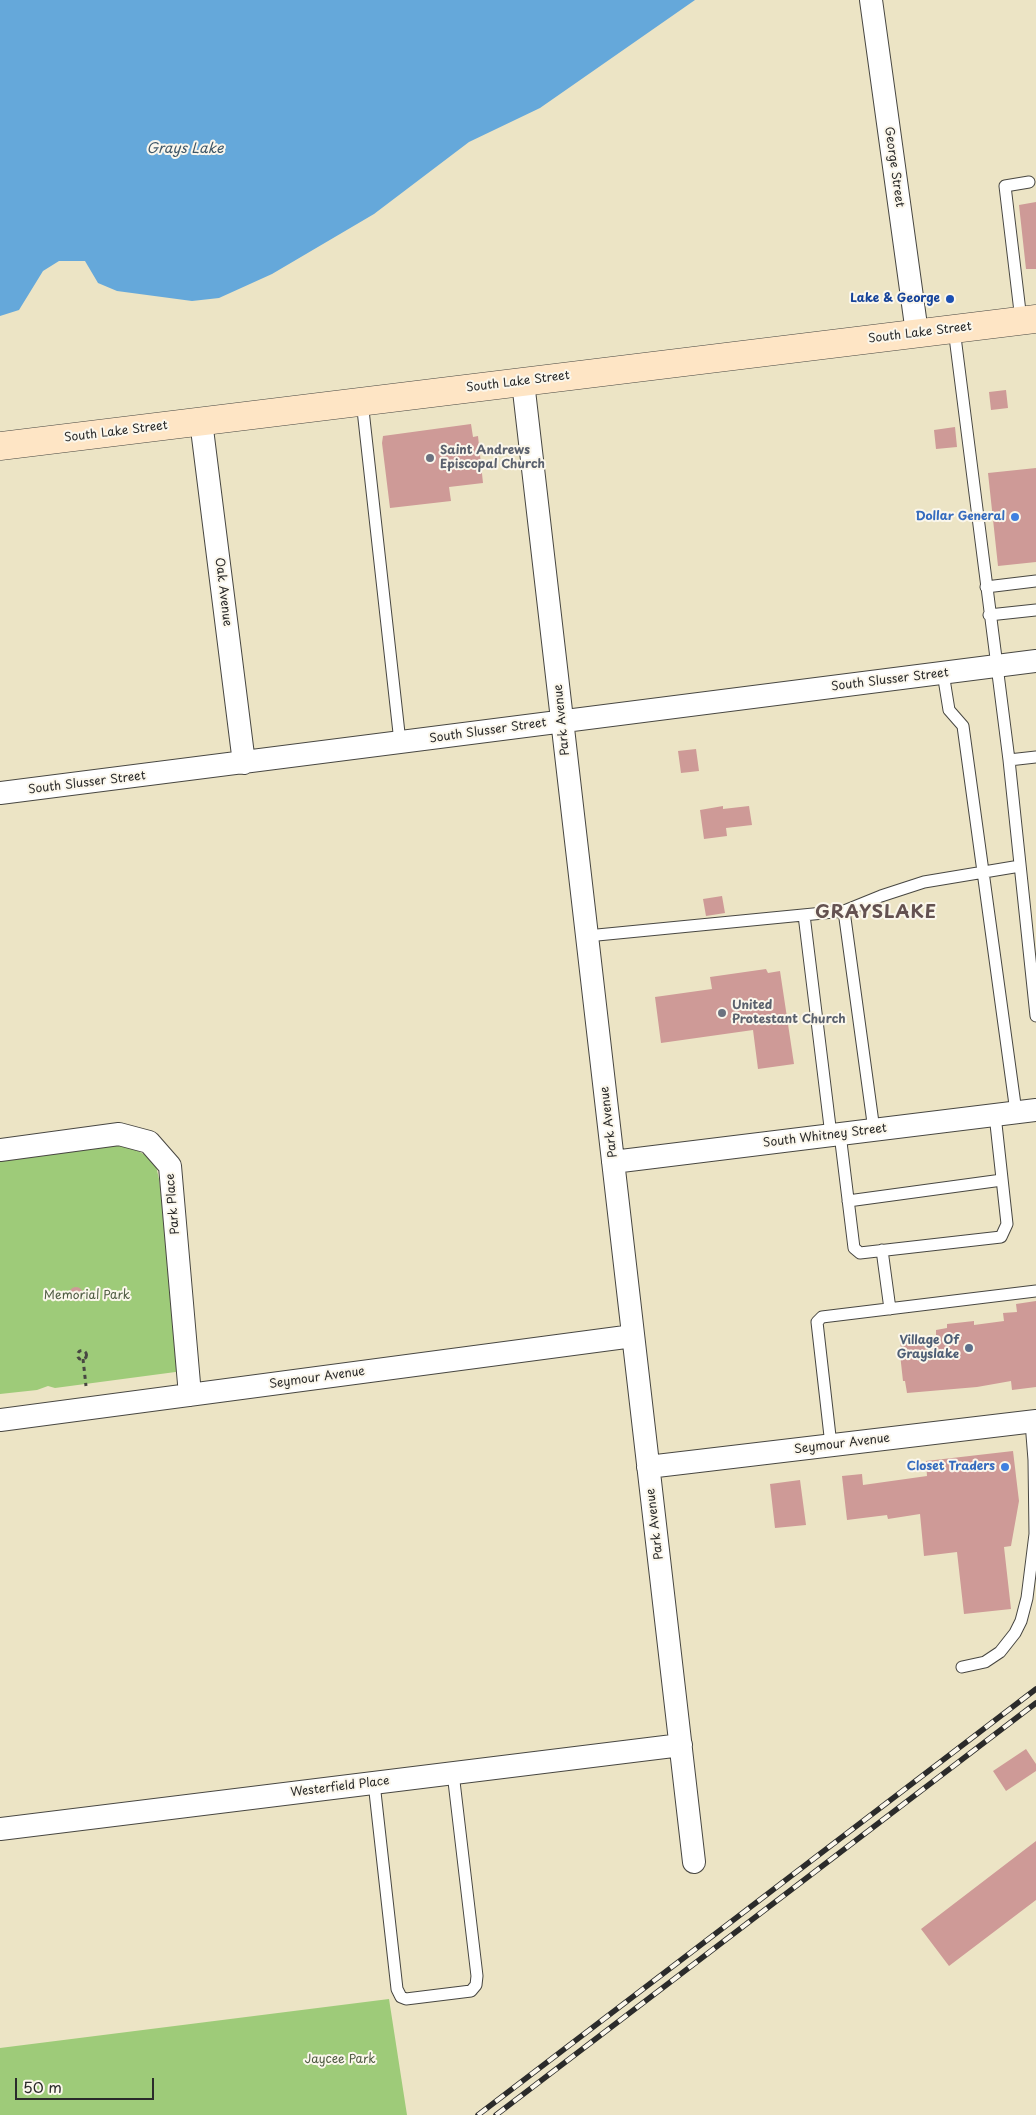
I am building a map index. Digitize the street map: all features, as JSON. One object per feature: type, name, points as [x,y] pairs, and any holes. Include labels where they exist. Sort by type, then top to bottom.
[{"type":"street","name":"George Street","points":[[871,0],[917,333]]},
{"type":"street","name":"South Lake Street","points":[[0,446],[1029,320]]},
{"type":"street","name":"Park Avenue","points":[[523,382],[694,1862]]},
{"type":"street","name":"Oak Avenue","points":[[201,421],[244,763]]},
{"type":"street","name":"South Slusser Street","points":[[0,793],[1036,661]]},
{"type":"street","name":"South Whitney Street","points":[[613,1162],[1016,1112]]},
{"type":"street","name":"Park Place","points":[[0,1150],[119,1134],[149,1142],[170,1166],[190,1395]]},
{"type":"street","name":"Seymour Avenue","points":[[0,1420],[633,1336]]},
{"type":"street","name":"Seymour Avenue","points":[[648,1466],[1033,1422]]},
{"type":"street","name":"Westerfield Place","points":[[0,1829],[681,1745]]},
{"type":"lane","points":[[1029,182],[1005,186],[1029,320]]},
{"type":"lane","points":[[954,329],[995,666],[1009,760],[1036,1016]]},
{"type":"lane","points":[[362,402],[400,742]]},
{"type":"lane","points":[[986,587],[1036,581]]},
{"type":"lane","points":[[989,615],[1036,610]]},
{"type":"lane","points":[[804,915],[854,1248],[860,1252],[1001,1237],[1007,1224],[1002,1180],[1016,1112],[963,726],[949,710],[943,673]]},
{"type":"lane","points":[[1009,760],[1036,757]]},
{"type":"lane","points":[[587,936],[844,911],[880,896],[924,882],[1020,866]]},
{"type":"lane","points":[[844,911],[874,1130]]},
{"type":"lane","points":[[848,1201],[1002,1180]]},
{"type":"lane","points":[[882,1250],[890,1309]]},
{"type":"lane","points":[[831,1445],[817,1322],[822,1318],[1036,1291]]},
{"type":"lane","points":[[962,1667],[984,1662],[1000,1652],[1015,1633],[1021,1621],[1027,1598],[1035,1534],[1033,1422]]},
{"type":"lane","points":[[374,1783],[397,1989],[401,1997],[406,1999],[472,1991],[476,1985],[477,1976],[453,1773]]},
{"type":"path","points":[[83,1359],[86,1386]]},
{"type":"green space","name":"Memorial Park","points":[[120,1145],[131,1147],[147,1156],[156,1166],[183,1371],[55,1388],[48,1386],[37,1390],[0,1394],[0,1160]]},
{"type":"green space","name":"Jaycee Park","points":[[389,1999],[407,2115],[0,2115],[0,2048]]},
{"type":"water","name":"Grays Lake","points":[[0,0],[695,0],[540,108],[469,142],[374,214],[272,274],[219,298],[192,301],[117,291],[98,283],[85,261],[59,261],[43,271],[19,310],[0,316]]},
{"type":"building","points":[[1036,202],[1036,269],[1026,269],[1019,205]]},
{"type":"building","points":[[1006,390],[1008,408],[991,410],[989,392]]},
{"type":"building","name":"Saint Andrews Episcopal Church","points":[[471,424],[473,437],[478,436],[483,483],[449,487],[451,501],[390,508],[382,443],[383,436]]},
{"type":"building","points":[[955,427],[957,447],[936,449],[934,430]]},
{"type":"building","name":"Dollar General","points":[[1036,468],[1036,562],[998,566],[988,473]]},
{"type":"building","points":[[696,749],[699,771],[681,773],[678,751]]},
{"type":"building","points":[[723,806],[723,809],[749,806],[752,825],[726,828],[727,836],[704,839],[700,810]]},
{"type":"building","points":[[722,896],[725,913],[706,916],[703,899]]},
{"type":"building","name":"United Protestant Church","points":[[766,969],[768,973],[780,971],[794,1064],[758,1069],[753,1030],[661,1043],[655,997],[712,989],[710,977]]},
{"type":"building","points":[[73,1287],[79,1287],[83,1294],[79,1301],[73,1301],[69,1297],[69,1291]]},
{"type":"building","name":"Village Of Grayslake","points":[[1036,1301],[1036,1387],[1012,1390],[1011,1381],[977,1387],[907,1393],[905,1381],[903,1381],[900,1342],[936,1338],[936,1330],[947,1328],[947,1324],[974,1321],[974,1325],[1004,1321],[1003,1313],[1017,1312],[1016,1304]]},
{"type":"building","points":[[1013,1451],[1019,1501],[1011,1546],[1004,1547],[1011,1609],[964,1614],[957,1552],[924,1556],[920,1514],[888,1519],[887,1515],[847,1520],[842,1476],[862,1474],[863,1485],[927,1476],[926,1461]]},
{"type":"building","points":[[800,1480],[806,1525],[775,1528],[770,1484]]},
{"type":"building","points":[[1026,1749],[1036,1764],[1036,1771],[1006,1791],[993,1771]]},
{"type":"building","points":[[1036,1841],[1036,1900],[949,1966],[921,1929]]},
{"type":"railway","points":[[478,2115],[1036,1689]]},
{"type":"railway","points":[[496,2115],[1036,1703]]},
{"type":"place","name":"Lake & George","points":[[950,299]]},
{"type":"place","name":"Saint Andrews Episcopal Church","points":[[430,458]]},
{"type":"place","name":"Dollar General","points":[[1015,517]]},
{"type":"place","name":"United Protestant Church","points":[[722,1013]]},
{"type":"place","name":"Village Of Grayslake","points":[[969,1348]]},
{"type":"place","name":"Closet Traders","points":[[1005,1467]]},
{"type":"district","name":"GRAYSLAKE","points":[[876,913]]}]
